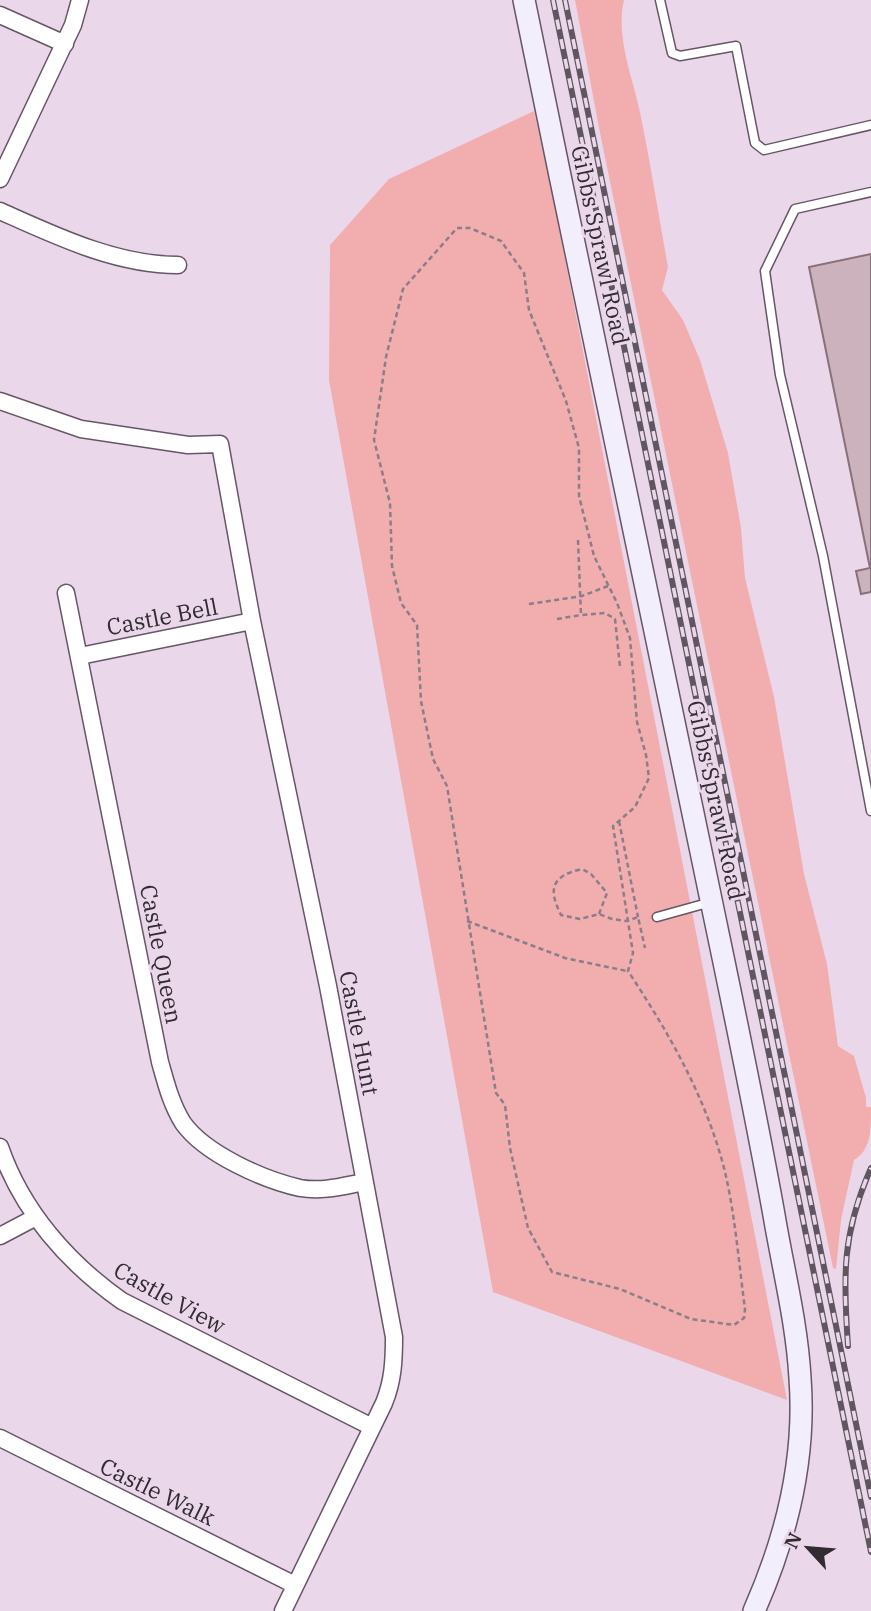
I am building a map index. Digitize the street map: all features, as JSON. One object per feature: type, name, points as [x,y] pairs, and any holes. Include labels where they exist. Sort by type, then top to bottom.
[{"type":"main road","name":"Gibbs Sprawl Road","points":[[524,0],[711,902],[794,1328],[800,1378],[801,1430],[797,1468],[781,1541],[754,1611]]},
{"type":"street","points":[[0,179],[74,25],[80,0]]},
{"type":"street","points":[[0,15],[65,44]]},
{"type":"street","points":[[0,211],[91,248],[148,263],[178,265]]},
{"type":"street","name":"Castle Hunt","points":[[0,401],[81,429],[188,445],[220,444],[252,621],[328,986],[394,1337],[391,1385],[282,1611]]},
{"type":"street","name":"Castle Queen","points":[[66,593],[157,1049],[172,1102],[185,1125],[202,1142],[258,1174],[301,1188],[325,1189],[364,1182]]},
{"type":"street","name":"Castle Bell","points":[[80,656],[252,621]]},
{"type":"street","name":"Castle View","points":[[0,1147],[18,1188],[36,1217],[76,1266],[122,1301],[372,1427]]},
{"type":"street","points":[[0,1236],[36,1217]]},
{"type":"street","name":"Castle Walk","points":[[0,1438],[295,1585]]},
{"type":"lane","points":[[660,0],[672,52],[680,56],[736,46],[755,143],[764,150],[871,125]]},
{"type":"lane","points":[[871,192],[795,209],[765,271],[780,375],[822,556],[871,811]]},
{"type":"lane","points":[[657,917],[711,902]]},
{"type":"path","points":[[467,921],[565,958],[628,971],[660,1019],[703,1104],[725,1172],[745,1309],[744,1318],[734,1325],[691,1320],[621,1289],[552,1272],[528,1228],[510,1148],[505,1105],[496,1093],[467,921],[447,786],[433,759],[421,701],[417,625],[401,603],[392,566],[390,503],[374,440],[386,357],[403,289],[457,228],[470,228],[500,242],[524,272],[529,310],[566,401],[579,448],[579,496],[594,556],[617,603],[630,638],[637,722],[649,778],[635,807],[613,827],[633,953],[628,971]]},
{"type":"path","points":[[578,540],[581,615]]},
{"type":"path","points":[[529,604],[582,596],[608,586]]},
{"type":"path","points":[[557,619],[605,612],[615,619],[620,667]]},
{"type":"path","points":[[619,821],[645,948]]},
{"type":"path","points":[[599,914],[607,893],[591,874],[582,869],[570,872],[554,887],[552,898],[561,915],[580,919],[599,914],[611,919],[627,920],[638,917]]},
{"type":"shaded area","points":[[575,0],[624,0],[622,29],[626,59],[641,117],[668,267],[662,290],[683,320],[700,360],[728,453],[741,528],[745,578],[774,697],[804,874],[827,964],[838,1046],[854,1056],[866,1107],[871,1107],[869,1139],[864,1151],[854,1160],[841,1220],[836,1269],[833,1268]]},
{"type":"shaded area","points":[[534,111],[787,1400],[493,1292],[329,380],[330,245],[389,179]]},
{"type":"building","points":[[871,254],[871,592],[861,594],[856,571],[870,568],[809,267]]},
{"type":"railway","points":[[553,0],[871,1552]]},
{"type":"railway","points":[[565,0],[871,1497]]},
{"type":"railway","points":[[848,1346],[845,1298],[847,1256],[854,1214],[871,1168]]}]
